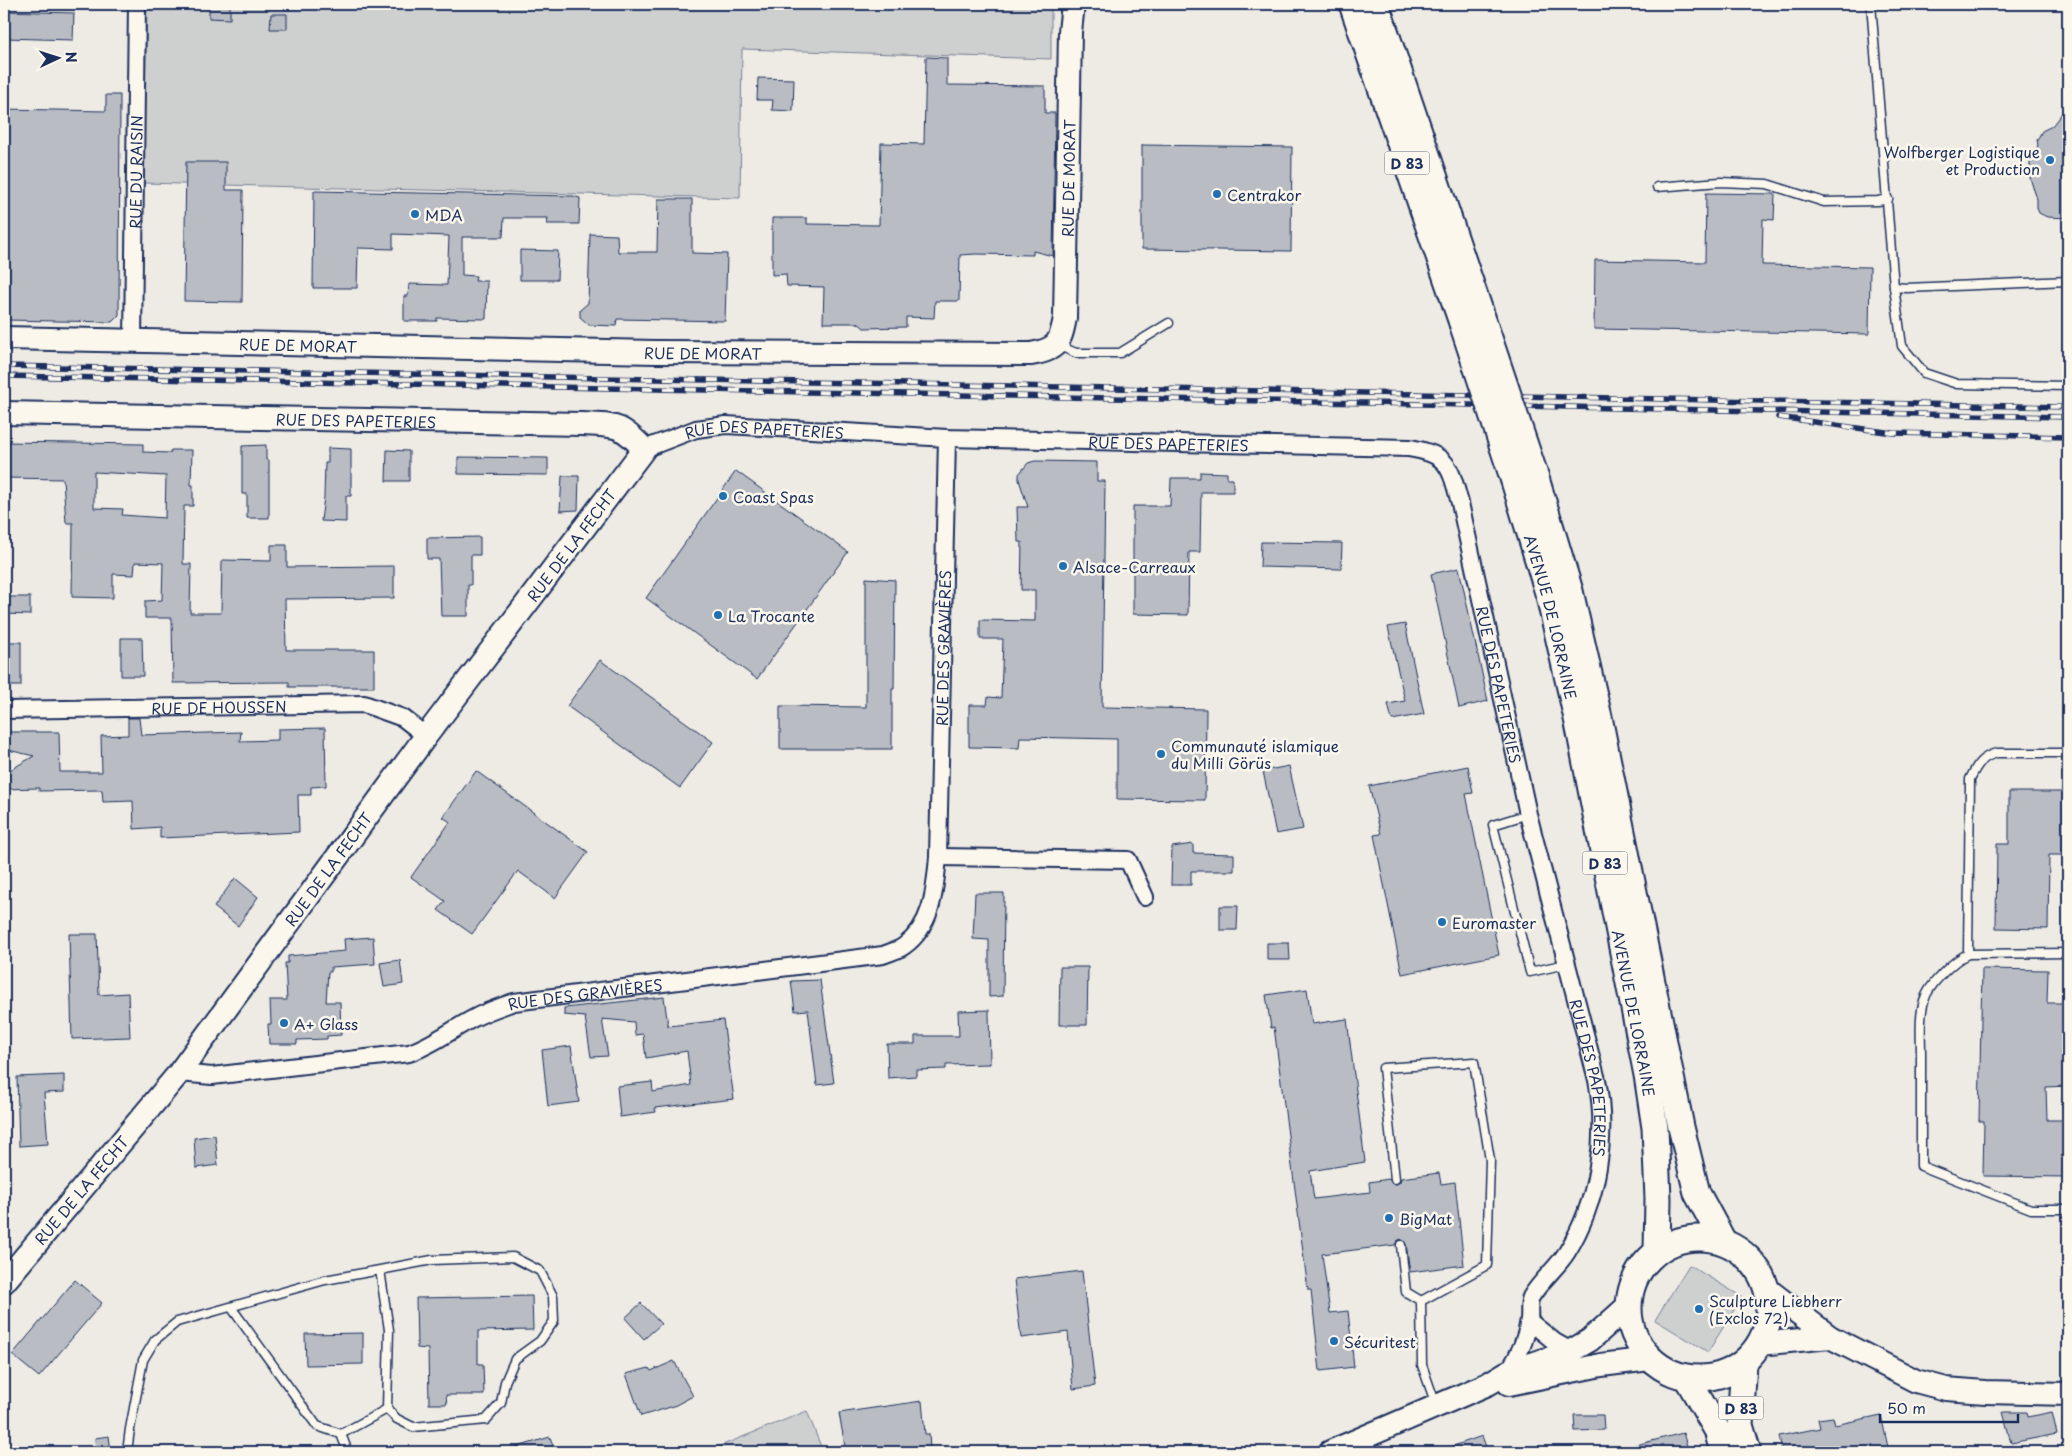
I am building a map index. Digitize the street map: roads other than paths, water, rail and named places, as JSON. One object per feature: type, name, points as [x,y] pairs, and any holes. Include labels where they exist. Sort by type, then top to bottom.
[{"type":"main road","name":"AVENUE DE LORRAINE","points":[[1352,4],[1472,320]]},
{"type":"main road","name":"AVENUE DE LORRAINE","points":[[1376,4],[1472,320],[1525,478],[1570,591],[1599,717],[1692,1174],[1697,1193],[1723,1242]]},
{"type":"main road","name":"AVENUE DE LORRAINE","points":[[1525,478],[1549,596],[1578,722],[1647,1075],[1655,1128],[1658,1199],[1657,1251]]},
{"type":"main road","points":[[1700,1237],[1723,1242],[1743,1252],[1758,1269],[1767,1289],[1770,1308],[1768,1327],[1760,1344],[1744,1363],[1727,1374],[1707,1379],[1687,1378],[1667,1372],[1650,1359],[1638,1344],[1630,1326],[1628,1306],[1632,1285],[1642,1266],[1657,1251],[1678,1240],[1700,1237]]},
{"type":"main road","name":"D 83","points":[[1744,1363],[1740,1425],[1748,1452]]},
{"type":"main road","name":"D 83","points":[[1687,1378],[1717,1430],[1724,1452]]},
{"type":"street","name":"RUE DU RAISIN","points":[[133,341],[137,4]]},
{"type":"street","name":"RUE DE MORAT","points":[[4,338],[635,351],[1031,354],[1048,351],[1057,345],[1065,318],[1070,32],[1073,4]]},
{"type":"street","name":"RUE DES PAPETERIES","points":[[4,413],[582,424],[614,426],[627,431],[644,449],[696,429],[726,425],[947,438],[1409,448],[1427,451],[1440,457],[1452,474],[1460,503],[1528,814],[1601,1105],[1601,1136],[1594,1190],[1583,1222],[1566,1253],[1530,1298],[1529,1321],[1517,1357],[1508,1372]]},
{"type":"street","name":"RUE DES GRAVIÈRES","points":[[179,1073],[212,1076],[409,1053],[426,1047],[473,1018],[514,1002],[883,955],[904,946],[924,924],[934,897],[938,857],[947,438]]},
{"type":"street","name":"RUE DE LA FECHT","points":[[4,1282],[179,1073],[426,736],[644,449]]},
{"type":"street","name":"RUE DE HOUSSEN","points":[[4,710],[364,704],[404,718],[426,736]]},
{"type":"street","points":[[938,857],[1128,860],[1145,897]]},
{"type":"street","points":[[1767,1289],[1830,1337],[1916,1382],[1946,1389],[2068,1394]]},
{"type":"street","points":[[1330,1452],[1488,1384],[1508,1372],[1571,1351],[1590,1340],[1628,1306]]},
{"type":"street","points":[[1529,1321],[1555,1342],[1571,1351]]},
{"type":"street","points":[[1760,1344],[1830,1337]]},
{"type":"street","points":[[1488,1384],[1510,1384],[1601,1365],[1650,1359]]},
{"type":"lane","points":[[1870,4],[1894,287],[1902,346],[1924,373],[1957,384],[2068,386]]},
{"type":"lane","points":[[1657,187],[1720,182],[1767,184],[1824,202],[1878,201],[1888,199]]},
{"type":"lane","points":[[1894,287],[2068,281]]},
{"type":"lane","points":[[1057,345],[1076,353],[1120,353],[1169,322]]},
{"type":"lane","points":[[1968,954],[1970,779],[1978,762],[1986,756],[1996,753],[2068,753]]},
{"type":"lane","points":[[1528,814],[1493,825],[1530,972],[1566,964]]},
{"type":"lane","points":[[2068,953],[1968,954],[1958,958],[1930,988],[1924,1000],[1921,1042],[1922,1166],[2031,1209],[2068,1209]]},
{"type":"lane","points":[[1395,1179],[1383,1068],[1474,1062],[1490,1160],[1487,1265],[1421,1301]]},
{"type":"lane","points":[[1401,1245],[1406,1292],[1421,1301]]},
{"type":"lane","points":[[127,1452],[143,1360],[156,1340],[177,1322],[325,1280],[432,1260],[513,1258],[540,1271],[553,1296],[554,1321],[540,1341],[515,1359],[505,1382],[501,1403],[486,1420],[413,1427],[396,1419],[387,1409],[389,1330],[380,1270]]},
{"type":"lane","points":[[1421,1301],[1422,1365],[1436,1406]]},
{"type":"lane","points":[[231,1307],[317,1426],[341,1434],[387,1409]]},
{"type":"lane","points":[[341,1434],[348,1452]]},
{"type":"railway","points":[[4,366],[2068,407]]},
{"type":"railway","points":[[4,376],[2068,417]]},
{"type":"railway","points":[[1778,417],[1893,433],[2068,437]]},
{"type":"place","name":"Wolfberger Logistique et Production","points":[[2050,160]]},
{"type":"place","name":"Centrakor","points":[[1217,194]]},
{"type":"place","name":"MDA","points":[[415,214]]},
{"type":"place","name":"Coast Spas","points":[[723,496]]},
{"type":"place","name":"Alsace-Carreaux","points":[[1063,566]]},
{"type":"place","name":"La Trocante","points":[[718,615]]},
{"type":"place","name":"Communauté islamique du Milli Görüs","points":[[1161,754]]},
{"type":"place","name":"Euromaster","points":[[1442,922]]},
{"type":"place","name":"A+ Glass","points":[[284,1023]]},
{"type":"place","name":"BigMat","points":[[1389,1218]]},
{"type":"place","name":"Sculpture Liebherr (Exclos 72)","points":[[1699,1309]]},
{"type":"place","name":"Sécuritest","points":[[1334,1341]]}]
